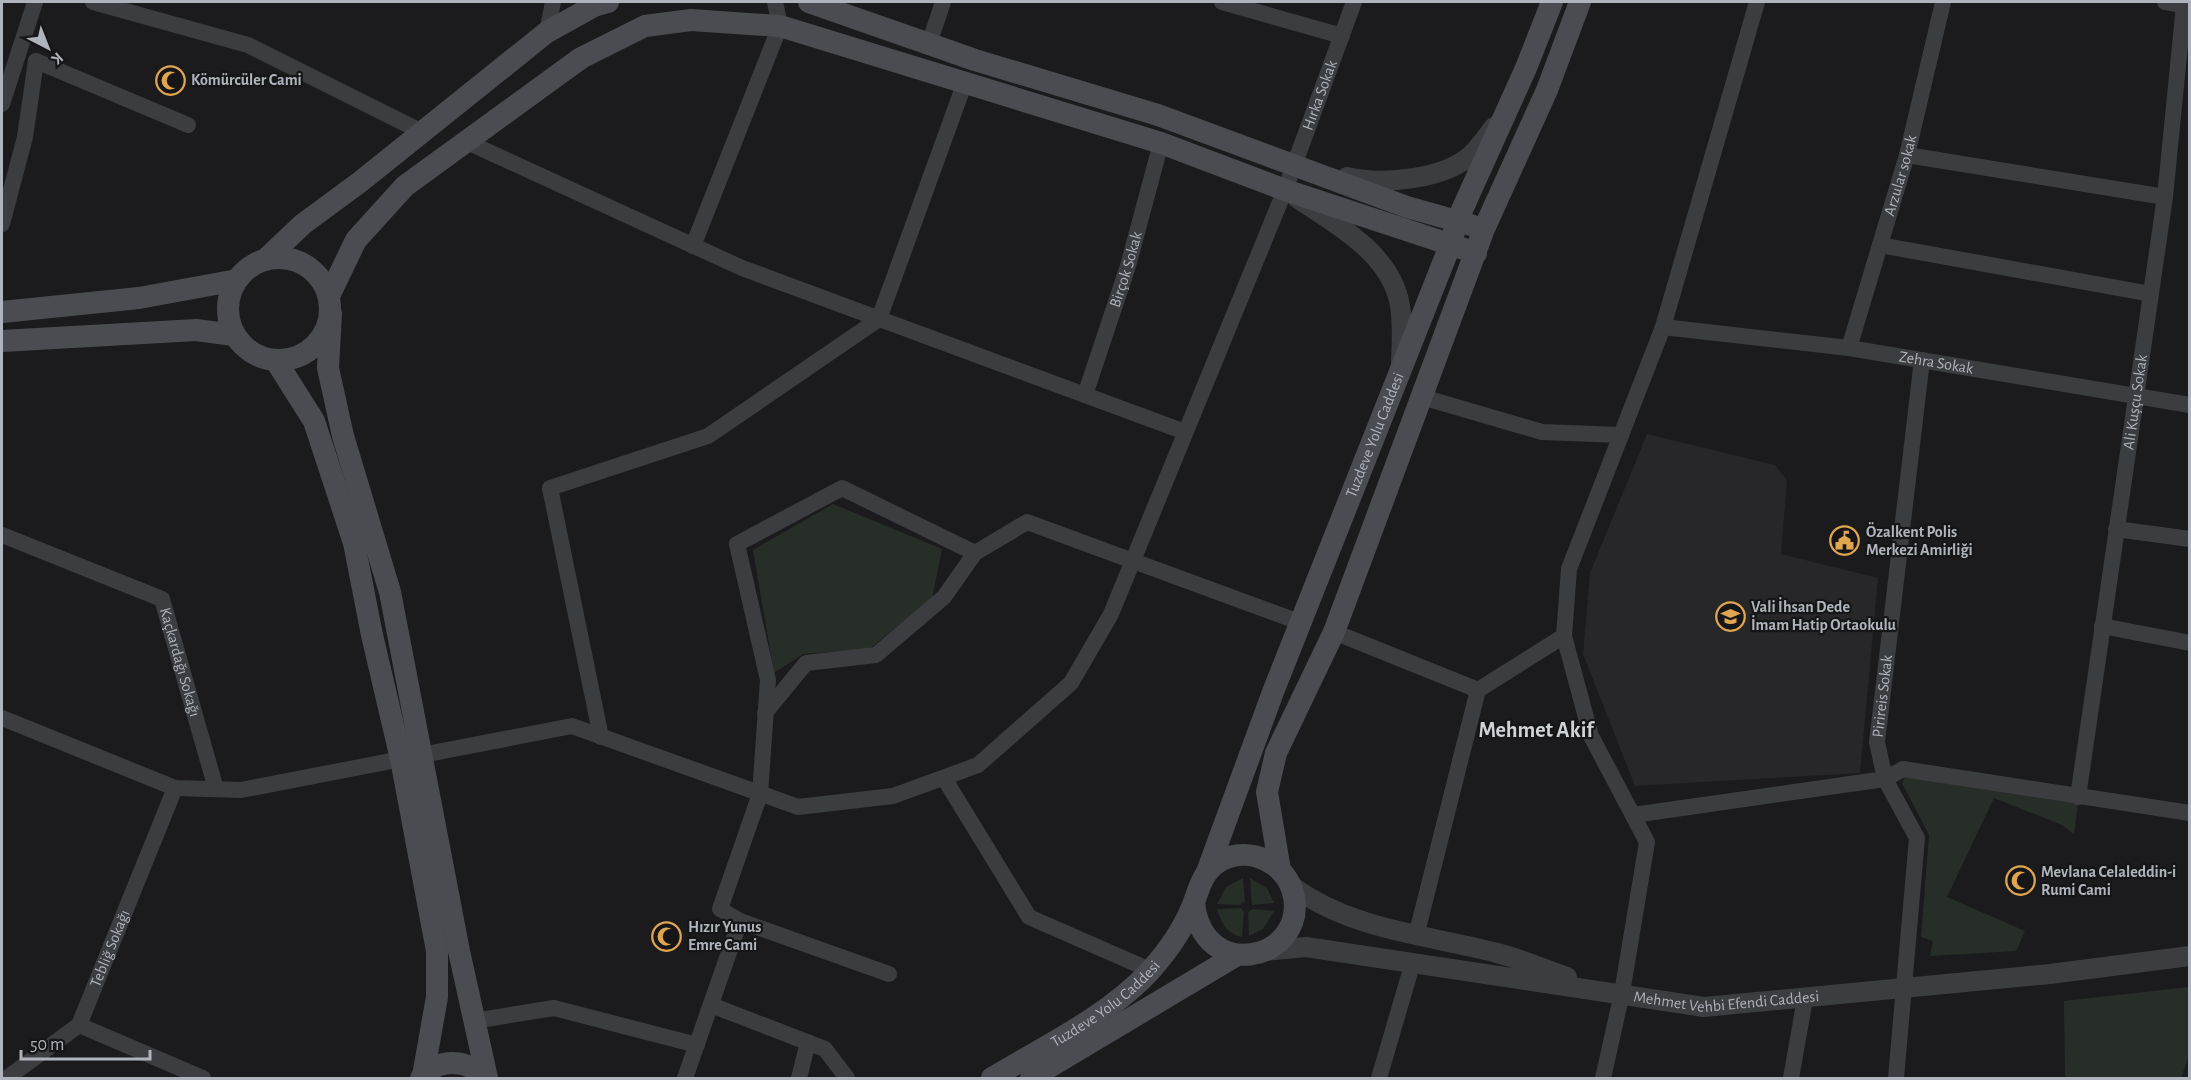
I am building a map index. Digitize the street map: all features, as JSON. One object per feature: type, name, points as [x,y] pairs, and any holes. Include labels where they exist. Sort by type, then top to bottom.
[{"type":"main road","points":[[608,2],[594,6],[547,32],[420,131],[360,182],[303,224],[265,260],[245,271],[237,280],[227,307],[228,322],[234,335],[252,353],[276,361],[292,360],[307,353],[319,342],[327,328],[330,304],[356,240],[405,186],[581,58],[645,26],[691,20],[780,26],[1161,143],[1285,190],[1451,243],[1476,254]]},
{"type":"main road","points":[[809,2],[846,9],[929,44],[1158,115],[1407,207],[1484,229]]},
{"type":"main road","name":"Tuzdeve Yolu Caddesi","points":[[1206,872],[1273,692],[1451,243],[1457,221],[1507,111],[1552,2]]},
{"type":"main road","name":"Tuzdeve Yolu Caddesi","points":[[1285,878],[1267,792],[1276,753],[1334,632],[1484,229],[1546,90],[1580,2]]},
{"type":"main road","points":[[265,260],[281,258],[297,261],[312,269],[322,281],[330,304],[328,368],[343,436],[390,592],[437,951],[437,997],[422,1077]]},
{"type":"main road","points":[[2,312],[138,298],[237,280]]},
{"type":"main road","points":[[2,341],[196,330],[234,335]]},
{"type":"main road","points":[[276,361],[314,421],[354,543],[372,635],[412,757],[474,1021],[485,1078]]},
{"type":"main road","points":[[1251,855],[1267,860],[1285,878],[1294,897],[1291,923],[1276,944],[1265,951],[1237,955],[1223,951],[1206,937],[1196,917],[1194,902],[1198,886],[1206,872],[1219,862],[1235,856],[1251,855]]},
{"type":"main road","name":"Tuzdeve Yolu Caddesi","points":[[992,1078],[1112,1005],[1150,970],[1176,935],[1194,902]]},
{"type":"main road","name":"Tuzdeve Yolu Caddesi","points":[[1038,1076],[1237,955]]},
{"type":"main road","points":[[422,1077],[434,1067],[446,1063],[459,1063],[472,1068],[485,1078]]},
{"type":"street","points":[[2,104],[6,73],[35,2]]},
{"type":"street","points":[[93,2],[248,45],[420,131]]},
{"type":"street","points":[[547,32],[553,2]]},
{"type":"street","points":[[693,246],[780,26],[775,2]]},
{"type":"street","points":[[929,44],[943,2]]},
{"type":"street","points":[[1222,2],[1342,36]]},
{"type":"street","name":"Hırka Sokak","points":[[175,788],[241,790],[572,726],[798,807],[893,796],[978,765],[1071,683],[1111,614],[1285,190],[1354,2]]},
{"type":"street","points":[[1603,1078],[1614,992],[1647,842],[1591,736],[1564,636],[1569,569],[1663,327],[1757,2]]},
{"type":"street","name":"Arzular sokak","points":[[1849,348],[1907,155],[1943,2]]},
{"type":"street","points":[[2165,2],[2187,5]]},
{"type":"street","name":"Ali Kuşçu Sokak","points":[[2078,797],[2165,197],[2187,5]]},
{"type":"street","points":[[6,73],[36,61],[188,125]]},
{"type":"street","points":[[2,224],[25,137],[36,61]]},
{"type":"street","points":[[602,737],[550,488],[708,436],[879,319],[965,82]]},
{"type":"street","points":[[1294,167],[1370,182],[1444,171],[1472,155],[1507,111]]},
{"type":"street","points":[[465,141],[742,268],[1185,432]]},
{"type":"street","name":"Birçok Sokak","points":[[1085,395],[1128,267],[1161,143]]},
{"type":"street","points":[[1907,155],[2165,197]]},
{"type":"street","points":[[1285,190],[1355,238],[1388,270],[1400,303],[1401,369]]},
{"type":"street","points":[[1880,245],[2151,294]]},
{"type":"street","name":"Zehra Sokak","points":[[1663,327],[1849,348],[2190,405]]},
{"type":"street","name":"Pirireis Sokak","points":[[1896,1078],[1917,838],[1885,780],[1877,742],[1922,360]]},
{"type":"street","points":[[1422,397],[1542,432],[1621,435]]},
{"type":"street","points":[[889,974],[740,921],[720,909],[760,794],[768,680],[737,544],[842,488],[975,553]]},
{"type":"street","points":[[765,713],[806,663],[876,655],[944,597],[975,553],[1027,522],[1133,559],[1302,623]]},
{"type":"street","points":[[2116,529],[2190,539]]},
{"type":"street","name":"Kaçkardağı Sokağı","points":[[2,535],[162,598],[216,789]]},
{"type":"street","points":[[2102,627],[2190,643]]},
{"type":"street","points":[[1334,632],[1478,690]]},
{"type":"street","points":[[1416,936],[1478,690],[1564,636]]},
{"type":"street","points":[[2,718],[175,788]]},
{"type":"street","points":[[1633,815],[1885,780],[1903,769],[2190,813]]},
{"type":"street","points":[[944,778],[1029,917],[1150,970]]},
{"type":"street","name":"Tebliğ Sokağı","points":[[79,1025],[175,788]]},
{"type":"street","points":[[1285,878],[1311,900],[1371,926],[1499,953],[1614,992]]},
{"type":"street","points":[[685,1078],[740,921]]},
{"type":"street","name":"Mehmet Vehbi Efendi Caddesi","points":[[1265,951],[1306,947],[1704,1007],[1903,989],[2190,956]]},
{"type":"street","points":[[1379,1078],[1413,962]]},
{"type":"street","points":[[1791,1078],[1806,999]]},
{"type":"street","points":[[711,1005],[825,1048],[847,1078]]},
{"type":"street","points":[[474,1021],[554,1008],[697,1045]]},
{"type":"street","points":[[7,1078],[79,1025],[203,1078]]},
{"type":"street","points":[[799,1078],[808,1042]]},
{"type":"shaded area","name":"Vali İhsan Dede İmam Hatip Ortaokulu","points":[[1647,434],[1775,465],[1787,480],[1781,554],[1878,578],[1860,773],[1635,786],[1583,654],[1590,573]]},
{"type":"shaded area","points":[[833,504],[942,549],[932,599],[869,649],[803,654],[774,673],[753,550]]},
{"type":"shaded area","points":[[1905,777],[2078,804],[2074,834],[2062,825],[1994,798],[1947,897],[2025,931],[2016,951],[1930,956],[1933,941],[1921,937],[1929,835],[1902,783]]},
{"type":"shaded area","points":[[1243,878],[1245,901],[1240,905],[1217,904],[1226,887]]},
{"type":"shaded area","points":[[1250,878],[1267,888],[1274,903],[1252,905]]},
{"type":"shaded area","points":[[1241,908],[1244,912],[1242,937],[1225,927],[1217,909]]},
{"type":"shaded area","points":[[1253,909],[1274,911],[1263,929],[1249,936],[1248,912]]},
{"type":"shaded area","points":[[2189,987],[2189,1056],[2181,1078],[2065,1078],[2064,1001]]},
{"type":"place","name":"Kömürcüler Cami","points":[[170,80]]},
{"type":"place","name":"Özalkent Polis Merkezi Amirliği","points":[[1845,541]]},
{"type":"place","name":"Vali İhsan Dede İmam Hatip Ortaokulu","points":[[1730,616]]},
{"type":"place","name":"Mevlana Celaleddin-i Rumi Cami","points":[[2020,881]]},
{"type":"place","name":"Hızır Yunus Emre Cami","points":[[667,936]]},
{"type":"district","name":"Mehmet Akif","points":[[1536,730]]}]
